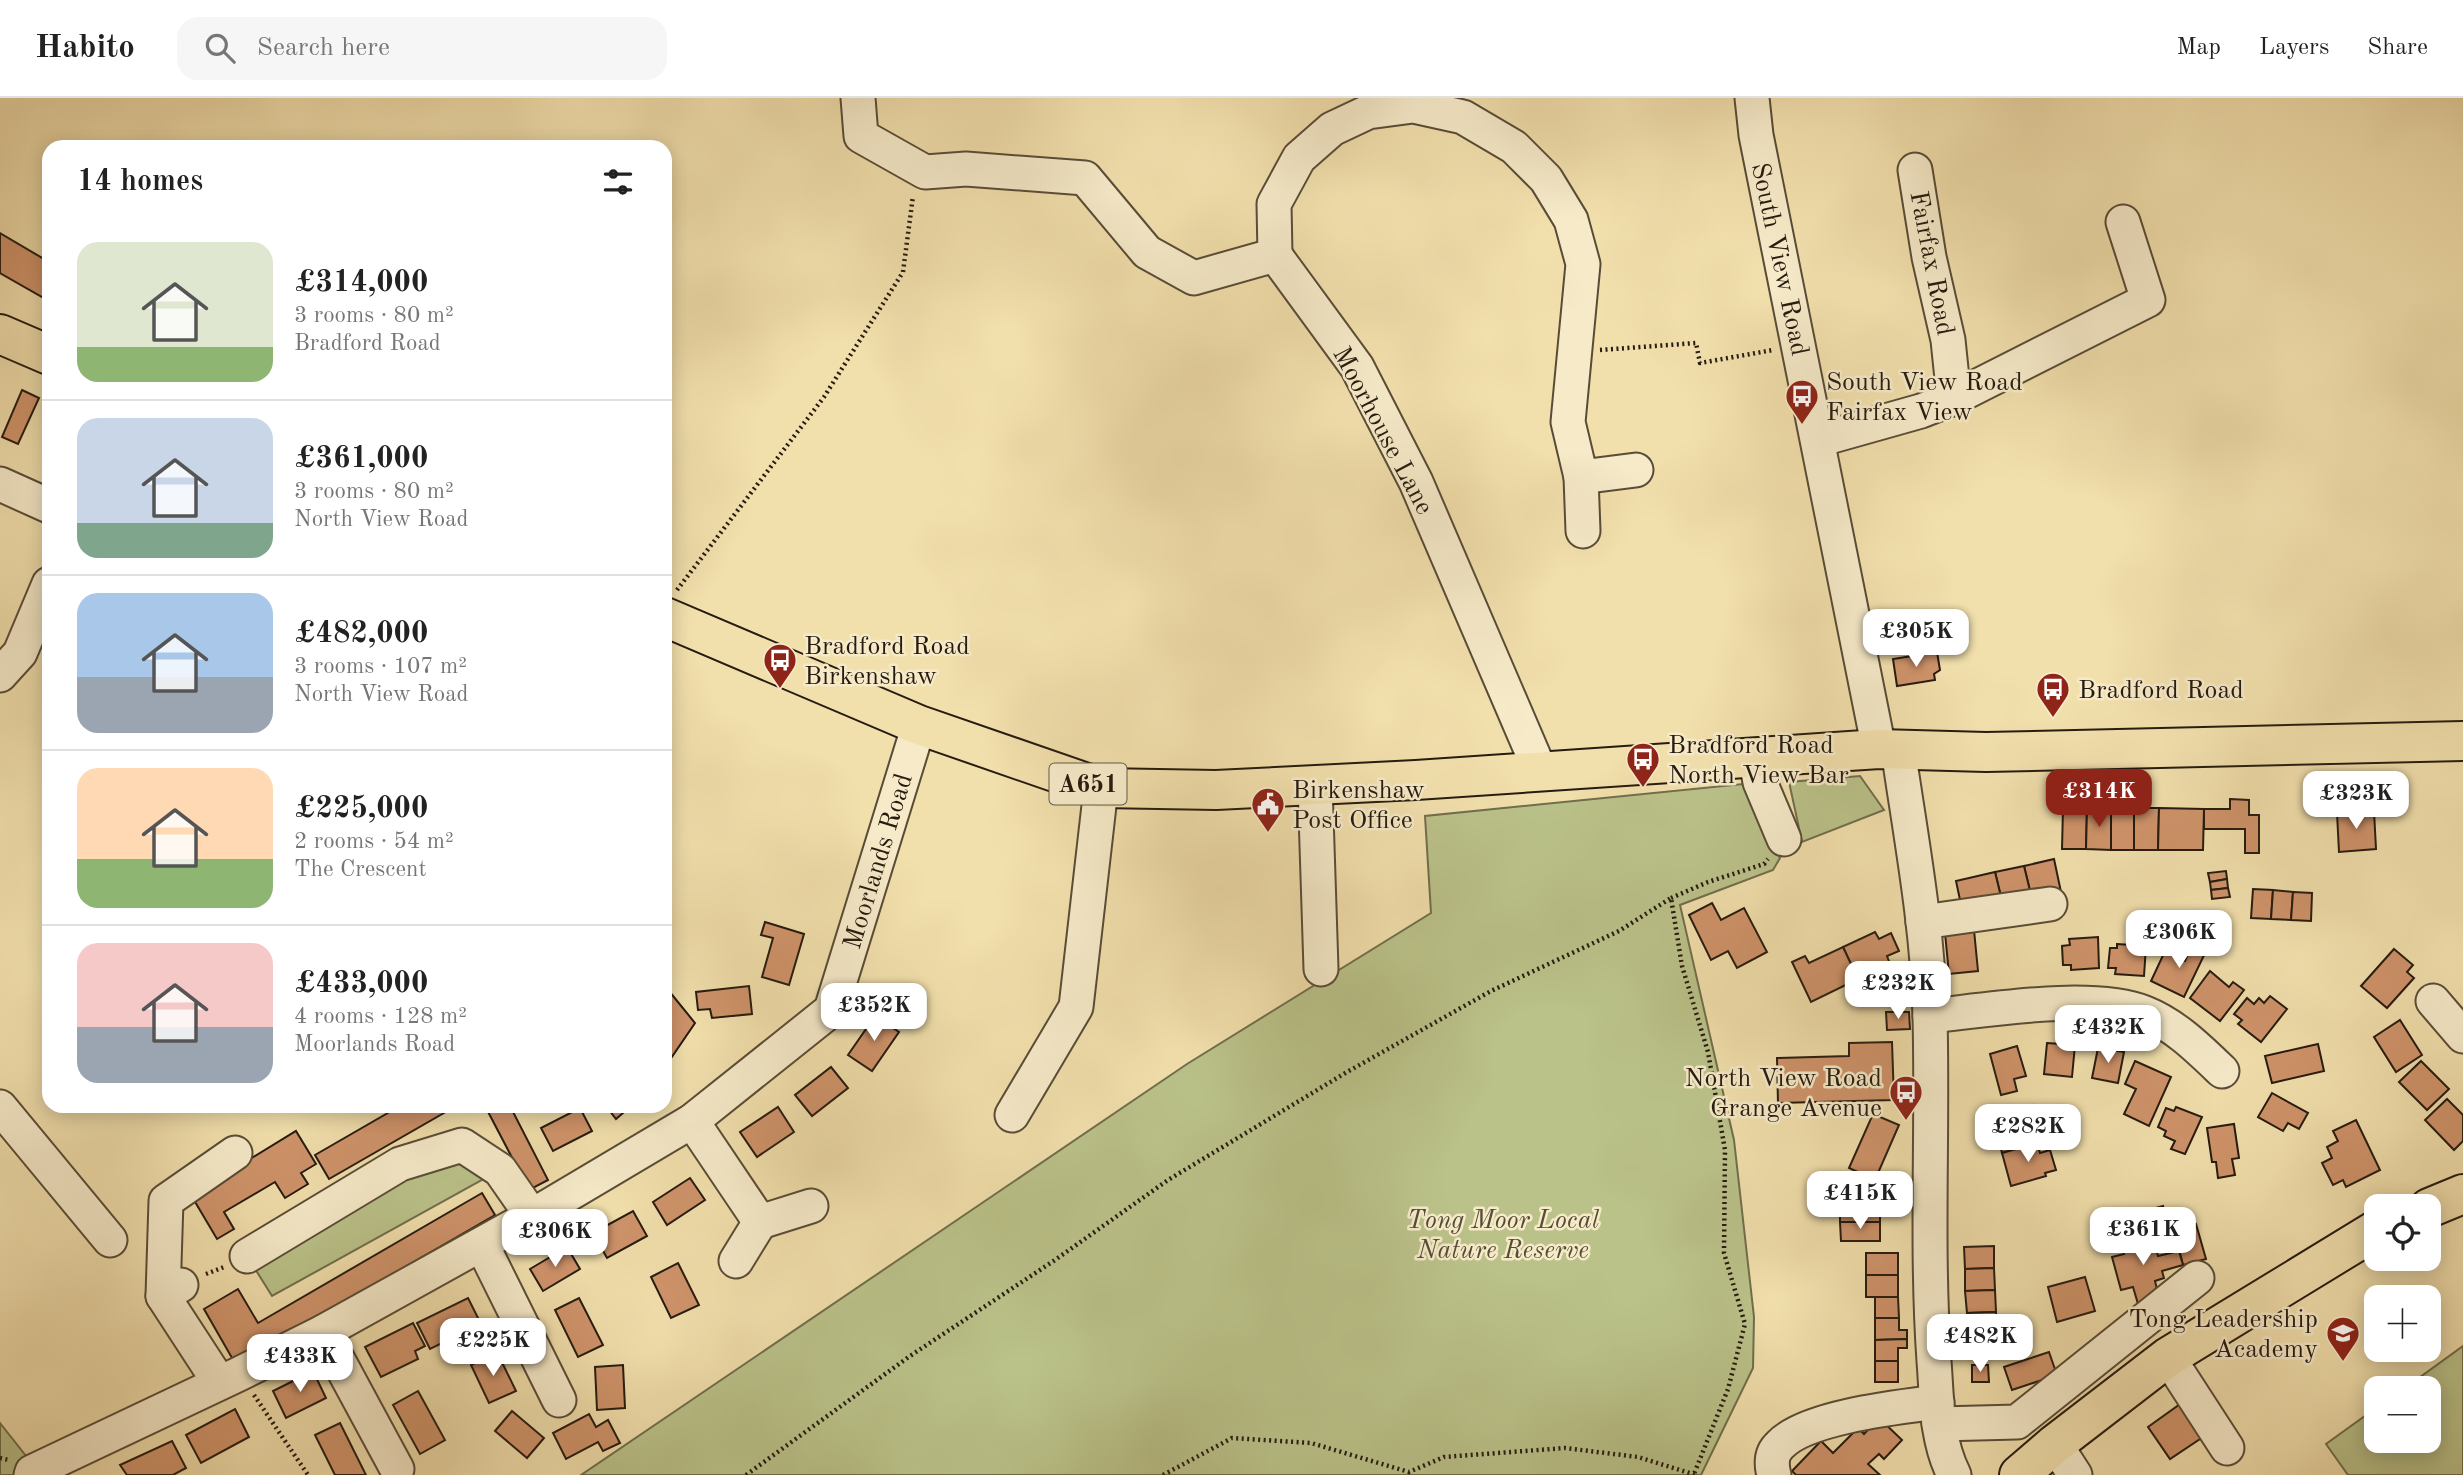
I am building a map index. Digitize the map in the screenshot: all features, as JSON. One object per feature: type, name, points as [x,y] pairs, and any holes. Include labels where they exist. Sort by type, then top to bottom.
[{"type":"main road","points":[[0,334],[42,352]]},
{"type":"main road","name":"A651","points":[[672,607],[919,725],[1101,788],[1216,790],[1541,773],[1755,756],[1889,749],[1986,752],[2463,741]]},
{"type":"main road","points":[[2441,1203],[2463,1194]]},
{"type":"main road","points":[[2019,1475],[2054,1444],[2168,1357],[2364,1237]]},
{"type":"street","points":[[858,98],[861,136],[925,172],[966,169],[1085,178],[1147,252],[1194,278],[1275,255],[1273,204],[1299,158],[1332,129],[1368,112],[1413,106],[1463,117],[1514,146],[1546,179],[1571,220],[1583,264],[1568,422],[1581,477],[1583,531]]},
{"type":"street","name":"South View Road","points":[[1752,98],[1756,135],[1818,440],[1889,749],[1923,922],[1930,1016],[1930,1296],[1942,1447],[1954,1475]]},
{"type":"street","name":"Fairfax Road","points":[[1915,170],[1928,257],[1948,340],[1954,398]]},
{"type":"street","points":[[1818,440],[1921,411],[1954,398],[2148,300],[2123,222]]},
{"type":"street","name":"Moorhouse Lane","points":[[1275,255],[1357,367],[1416,482],[1541,773]]},
{"type":"street","points":[[1581,477],[1636,470]]},
{"type":"street","points":[[0,484],[42,503]]},
{"type":"street","points":[[0,675],[20,653],[42,601]]},
{"type":"street","name":"Moorlands Road","points":[[31,1475],[32,1472],[323,1332],[532,1216],[692,1121],[831,1010],[919,725]]},
{"type":"street","points":[[1755,756],[1760,782],[1784,839]]},
{"type":"street","points":[[1315,783],[1321,969]]},
{"type":"street","points":[[1012,1115],[1076,1007],[1101,788]]},
{"type":"street","points":[[1923,922],[2050,904]]},
{"type":"street","points":[[2433,1001],[2463,1035]]},
{"type":"street","points":[[1930,1016],[2080,1003],[2120,1006],[2144,1012],[2170,1026],[2222,1071]]},
{"type":"street","points":[[0,1107],[68,1168],[110,1240]]},
{"type":"street","points":[[692,1121],[760,1222]]},
{"type":"street","points":[[247,1256],[400,1164],[462,1144],[500,1170],[532,1216]]},
{"type":"street","points":[[229,1378],[172,1291],[166,1201],[235,1153]]},
{"type":"street","points":[[736,1261],[760,1222],[811,1206]]},
{"type":"street","points":[[482,1245],[559,1400]]},
{"type":"street","points":[[1774,1475],[1771,1462],[1777,1446],[1793,1434],[1879,1409],[2017,1422],[2197,1278]]},
{"type":"street","points":[[323,1332],[397,1468]]},
{"type":"street","points":[[2168,1357],[2227,1448]]},
{"type":"street","points":[[2054,1444],[2075,1475]]},
{"type":"path","points":[[672,602],[824,397],[903,272],[917,167]]},
{"type":"path","points":[[1575,352],[1696,343],[1700,362],[1799,346]]},
{"type":"path","points":[[746,1475],[910,1356],[1055,1261],[1168,1180],[1347,1072],[1491,991],[1619,931],[1671,898],[1764,863],[1784,839]]},
{"type":"path","points":[[1163,1475],[1232,1438],[1311,1443],[1409,1472],[1444,1457],[1565,1448],[1638,1457],[1695,1474],[1728,1389],[1745,1324],[1724,1253],[1725,1150],[1708,1052],[1682,966],[1671,898]]},
{"type":"path","points":[[172,1291],[247,1256]]},
{"type":"path","points":[[229,1378],[308,1475]]},
{"type":"green space","points":[[1860,776],[1884,810],[1802,842],[1789,782]]},
{"type":"green space","name":"Tong Moor Local Nature Reserve","points":[[1743,784],[1780,858],[1773,870],[1680,905],[1734,1140],[1754,1317],[1753,1368],[1701,1475],[581,1475],[1187,1064],[1431,913],[1425,816]]},
{"type":"green space","points":[[462,1145],[500,1170],[272,1296],[247,1256]]},
{"type":"green space","points":[[2463,1346],[2463,1475],[2348,1475],[2326,1444],[2364,1417],[2364,1453],[2441,1453],[2441,1376],[2422,1376]]},
{"type":"green space","points":[[0,1423],[26,1456],[20,1475],[0,1475]]},
{"type":"building","points":[[0,233],[42,258],[42,297],[0,273]]},
{"type":"building","points":[[22,390],[39,398],[18,444],[2,437]]},
{"type":"building","points":[[1937,652],[1940,670],[1934,674],[1935,680],[1897,686],[1893,659]]},
{"type":"building","points":[[2387,776],[2388,810],[2346,813],[2344,779]]},
{"type":"building","points":[[2230,799],[2249,800],[2249,815],[2259,815],[2259,853],[2245,853],[2245,829],[2204,829],[2204,809],[2230,809]]},
{"type":"building","points":[[2063,808],[2087,808],[2086,849],[2062,849]]},
{"type":"building","points":[[2087,808],[2111,808],[2111,850],[2086,849]]},
{"type":"building","points":[[2111,808],[2134,808],[2134,850],[2111,850]]},
{"type":"building","points":[[2134,808],[2159,808],[2158,850],[2134,850]]},
{"type":"building","points":[[2159,808],[2204,809],[2203,850],[2158,850]]},
{"type":"building","points":[[2374,811],[2376,849],[2339,852],[2337,813]]},
{"type":"building","points":[[2054,859],[2061,892],[2032,899],[2024,866]]},
{"type":"building","points":[[2024,866],[2032,899],[2003,905],[1995,872]]},
{"type":"building","points":[[2226,871],[2227,879],[2210,882],[2208,873]]},
{"type":"building","points":[[1995,872],[2003,905],[1963,914],[1956,881]]},
{"type":"building","points":[[2227,879],[2228,888],[2211,890],[2210,882]]},
{"type":"building","points":[[2228,888],[2230,897],[2212,899],[2211,890]]},
{"type":"building","points":[[2253,889],[2273,890],[2271,919],[2251,918]]},
{"type":"building","points":[[2273,890],[2293,892],[2291,920],[2271,919]]},
{"type":"building","points":[[2293,892],[2312,893],[2311,921],[2291,920]]},
{"type":"building","points":[[1712,903],[1721,920],[1744,908],[1767,952],[1737,968],[1728,951],[1711,960],[1689,915]]},
{"type":"building","points":[[765,922],[804,934],[789,985],[762,977],[773,938],[761,935]]},
{"type":"building","points":[[1974,930],[1978,971],[1949,974],[1945,933]]},
{"type":"building","points":[[1875,932],[1879,939],[1891,933],[1899,951],[1887,956],[1890,964],[1858,979],[1843,947]]},
{"type":"building","points":[[2098,937],[2099,968],[2071,970],[2071,965],[2063,965],[2062,946],[2070,945],[2069,939]]},
{"type":"building","points":[[2193,942],[2207,949],[2184,997],[2151,981],[2165,951],[2185,961]]},
{"type":"building","points":[[2117,944],[2146,946],[2144,976],[2115,974],[2116,968],[2108,968],[2110,948],[2117,948]]},
{"type":"building","points":[[1843,947],[1858,979],[1811,1002],[1792,962],[1805,956],[1809,963]]},
{"type":"building","points":[[2394,949],[2413,965],[2407,972],[2414,978],[2387,1008],[2361,986]]},
{"type":"building","points":[[2210,971],[2229,987],[2233,982],[2244,990],[2220,1021],[2190,998]]},
{"type":"building","points":[[749,986],[752,1014],[712,1018],[710,1009],[698,1010],[696,992]]},
{"type":"building","points":[[672,995],[695,1023],[672,1057]]},
{"type":"building","points":[[2270,996],[2287,1009],[2261,1042],[2238,1024],[2242,1020],[2234,1014],[2247,998],[2254,1004],[2259,998],[2264,1003]]},
{"type":"building","points":[[1886,1012],[1909,1012],[1910,1029],[1887,1030]]},
{"type":"building","points":[[875,1016],[899,1032],[872,1071],[848,1055]]},
{"type":"building","points":[[2400,1020],[2422,1055],[2396,1072],[2374,1037]]},
{"type":"building","points":[[1892,1042],[1894,1100],[1778,1103],[1777,1058],[1849,1056],[1849,1043]]},
{"type":"building","points":[[2047,1043],[2075,1045],[2072,1077],[2044,1074]]},
{"type":"building","points":[[2318,1044],[2324,1071],[2272,1083],[2265,1056]]},
{"type":"building","points":[[2017,1046],[2026,1076],[2014,1079],[2017,1091],[2001,1095],[1990,1054]]},
{"type":"building","points":[[2098,1048],[2124,1052],[2118,1083],[2092,1078]]},
{"type":"building","points":[[2135,1061],[2171,1077],[2149,1126],[2124,1114],[2136,1089],[2125,1084]]},
{"type":"building","points":[[2421,1061],[2449,1089],[2427,1110],[2399,1082]]},
{"type":"building","points":[[831,1067],[848,1088],[812,1116],[795,1095]]},
{"type":"building","points":[[2272,1093],[2308,1113],[2299,1129],[2288,1123],[2283,1131],[2258,1117]]},
{"type":"building","points":[[2447,1099],[2463,1115],[2463,1141],[2454,1150],[2425,1120]]},
{"type":"building","points":[[2033,1105],[2039,1128],[2033,1130],[2037,1143],[2002,1153],[1994,1121],[2019,1114],[2018,1109]]},
{"type":"building","points":[[778,1107],[794,1132],[757,1157],[740,1132]]},
{"type":"building","points":[[2176,1107],[2202,1117],[2185,1154],[2171,1149],[2175,1141],[2164,1136],[2166,1131],[2158,1127],[2166,1108],[2174,1111]]},
{"type":"building","points":[[388,1113],[444,1113],[329,1179],[315,1155]]},
{"type":"building","points":[[489,1113],[514,1113],[548,1180],[529,1190]]},
{"type":"building","points":[[570,1113],[583,1113],[592,1131],[553,1151],[541,1128]]},
{"type":"building","points":[[611,1113],[623,1113],[616,1119]]},
{"type":"building","points":[[1873,1114],[1899,1125],[1875,1180],[1849,1168]]},
{"type":"building","points":[[2356,1120],[2380,1170],[2346,1187],[2343,1180],[2333,1185],[2322,1163],[2332,1158],[2327,1147],[2338,1141],[2333,1131]]},
{"type":"building","points":[[2234,1124],[2239,1158],[2232,1159],[2235,1175],[2218,1178],[2216,1162],[2212,1162],[2207,1128]]},
{"type":"building","points":[[296,1131],[316,1164],[301,1173],[308,1184],[285,1198],[275,1182],[224,1212],[234,1229],[217,1239],[191,1195]]},
{"type":"building","points":[[2037,1143],[2040,1153],[2050,1150],[2056,1170],[2045,1173],[2046,1176],[2011,1186],[2002,1153]]},
{"type":"building","points":[[690,1178],[705,1200],[667,1225],[653,1202]]},
{"type":"building","points":[[1879,1183],[1880,1202],[1840,1203],[1840,1184]]},
{"type":"building","points":[[482,1193],[495,1215],[236,1365],[204,1309],[238,1289],[258,1323]]},
{"type":"building","points":[[1880,1202],[1880,1222],[1840,1222],[1840,1203]]},
{"type":"building","points":[[2163,1206],[2169,1228],[2147,1234],[2141,1212]]},
{"type":"building","points":[[633,1211],[647,1236],[607,1258],[593,1233]]},
{"type":"building","points":[[1840,1222],[1880,1222],[1880,1241],[1841,1241]]},
{"type":"building","points":[[2196,1224],[2206,1259],[2183,1265],[2174,1230]]},
{"type":"building","points":[[2152,1235],[2158,1256],[2179,1251],[2183,1265],[2162,1271],[2164,1278],[2155,1281],[2159,1298],[2138,1304],[2133,1287],[2121,1290],[2112,1257],[2124,1254],[2121,1243]]},
{"type":"building","points":[[1994,1246],[1994,1268],[1965,1269],[1964,1247]]},
{"type":"building","points":[[567,1247],[580,1269],[543,1291],[530,1269]]},
{"type":"building","points":[[1866,1253],[1898,1253],[1898,1275],[1866,1275]]},
{"type":"building","points":[[678,1263],[699,1305],[671,1318],[651,1277]]},
{"type":"building","points":[[1994,1268],[1995,1290],[1965,1291],[1965,1269]]},
{"type":"building","points":[[1866,1275],[1898,1275],[1898,1297],[1866,1297]]},
{"type":"building","points":[[2085,1277],[2095,1311],[2057,1322],[2048,1287]]},
{"type":"building","points":[[1995,1290],[1996,1312],[1967,1313],[1965,1291]]},
{"type":"building","points":[[1875,1297],[1898,1297],[1899,1318],[1875,1318]]},
{"type":"building","points":[[468,1298],[481,1324],[430,1349],[417,1323]]},
{"type":"building","points":[[579,1298],[603,1345],[578,1357],[555,1310]]},
{"type":"building","points":[[1996,1312],[1997,1334],[1967,1335],[1967,1313]]},
{"type":"building","points":[[1875,1318],[1899,1318],[1899,1330],[1907,1330],[1907,1339],[1875,1340]]},
{"type":"building","points":[[413,1323],[425,1346],[415,1351],[418,1359],[381,1377],[365,1347]]},
{"type":"building","points":[[1907,1339],[1907,1348],[1898,1348],[1898,1361],[1875,1361],[1875,1340]]},
{"type":"building","points":[[497,1352],[516,1391],[489,1403],[471,1365]]},
{"type":"building","points":[[2049,1352],[2057,1375],[2012,1390],[2004,1367]]},
{"type":"building","points":[[1875,1361],[1898,1361],[1898,1382],[1875,1382]]},
{"type":"building","points":[[623,1365],[625,1408],[597,1410],[595,1367]]},
{"type":"building","points":[[1972,1365],[1988,1365],[1989,1382],[1972,1382]]},
{"type":"building","points":[[313,1371],[326,1398],[286,1418],[273,1391]]},
{"type":"building","points":[[418,1391],[445,1440],[420,1454],[393,1405]]},
{"type":"building","points":[[2183,1402],[2206,1435],[2170,1459],[2148,1427]]},
{"type":"building","points":[[235,1409],[249,1437],[201,1463],[186,1435]]},
{"type":"building","points":[[512,1411],[544,1438],[527,1458],[495,1431]]},
{"type":"building","points":[[589,1414],[596,1427],[608,1420],[620,1443],[603,1451],[598,1442],[566,1459],[553,1433]]},
{"type":"building","points":[[1879,1418],[1902,1440],[1884,1459],[1879,1454],[1868,1464],[1880,1475],[1796,1475],[1792,1471],[1821,1441],[1833,1453],[1858,1428],[1864,1434]]},
{"type":"building","points":[[340,1423],[366,1475],[335,1475],[315,1435]]},
{"type":"building","points":[[172,1441],[186,1468],[173,1475],[127,1475],[120,1465]]},
{"type":"place","name":"South View Road Fairfax View","points":[[1802,426]]},
{"type":"place","name":"Bradford Road Birkenshaw","points":[[780,690]]},
{"type":"place","name":"Bradford Road","points":[[2053,719]]},
{"type":"place","name":"Bradford Road North View Bar","points":[[1643,789]]},
{"type":"place","name":"Birkenshaw Post Office","points":[[1268,834]]},
{"type":"place","name":"North View Road Grange Avenue","points":[[1906,1122]]},
{"type":"place","name":"Tong Leadership Academy","points":[[2343,1363]]}]
